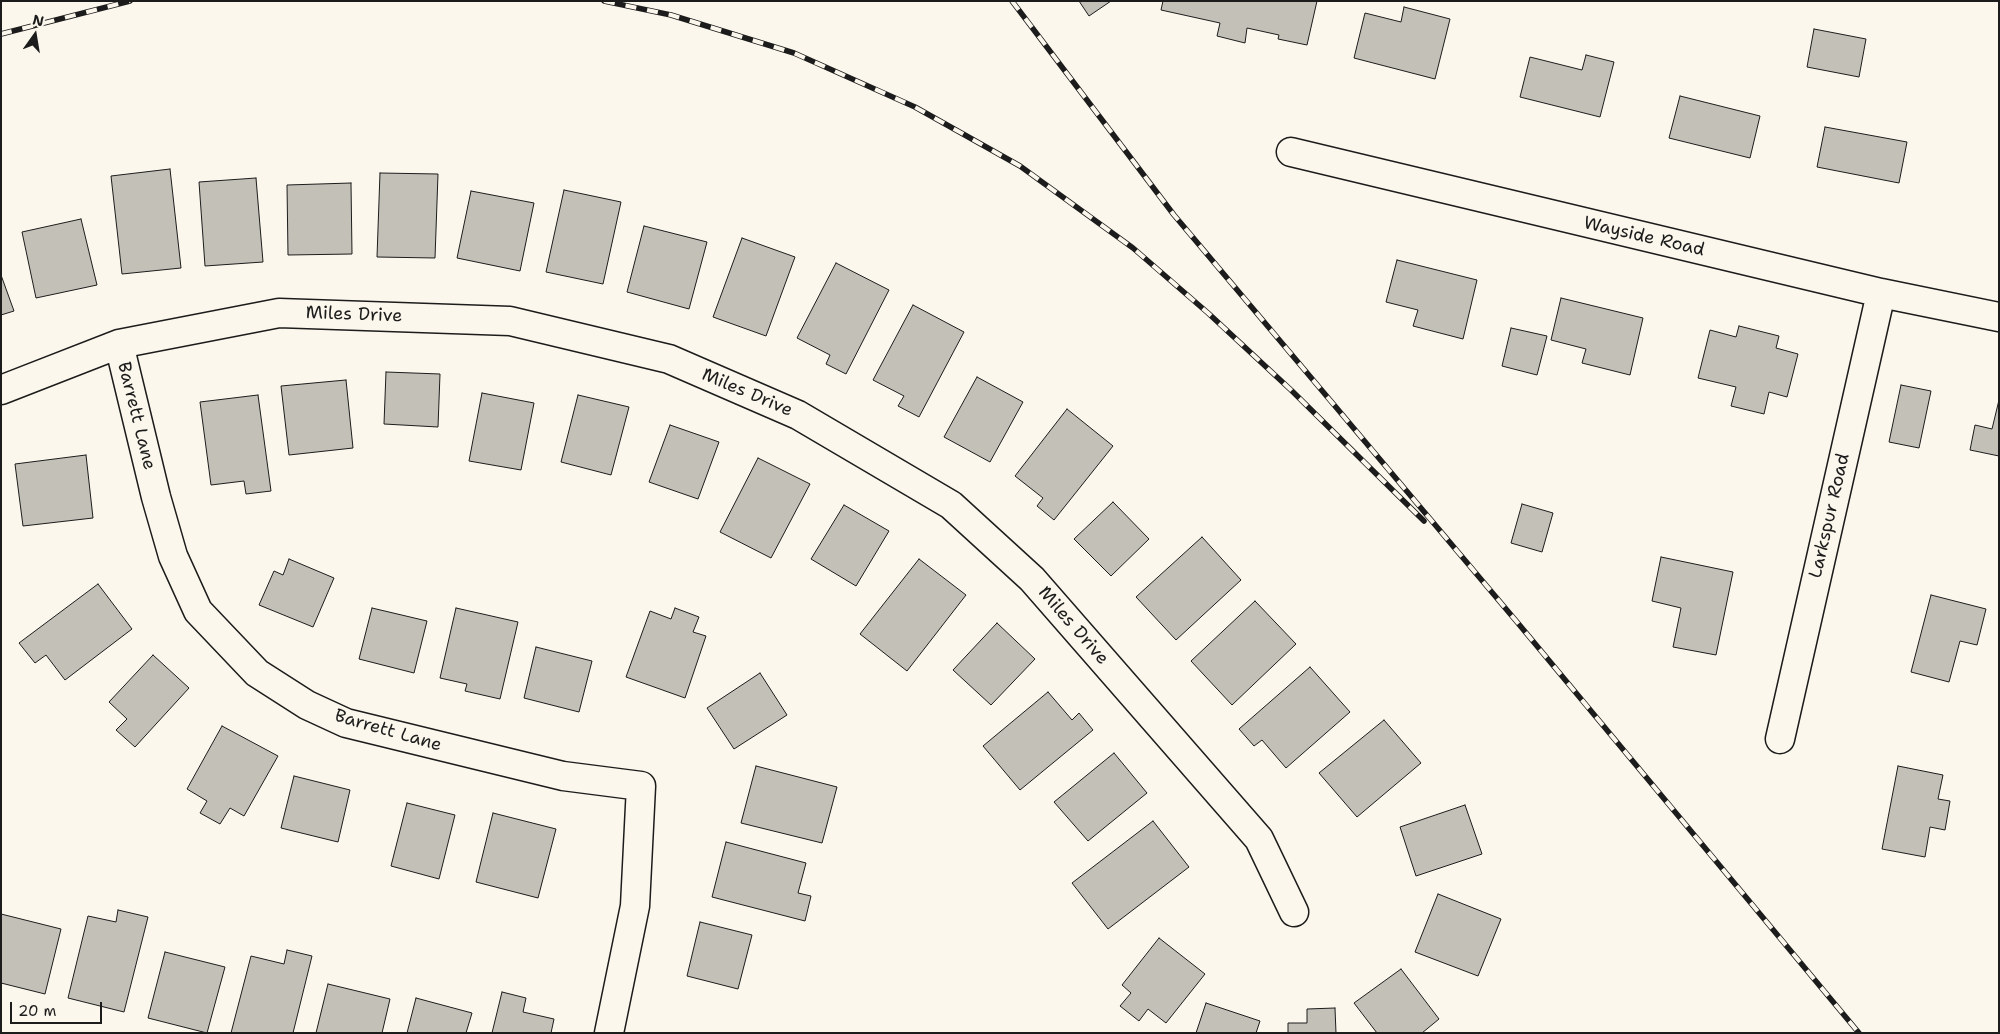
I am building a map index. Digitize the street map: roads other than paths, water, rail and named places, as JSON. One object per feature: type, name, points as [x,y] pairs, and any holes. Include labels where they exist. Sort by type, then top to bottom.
[{"type":"street","name":"Wayside Road","points":[[1291,152],[1881,293],[1999,318]]},
{"type":"street","name":"Larkspur Road","points":[[1780,739],[1881,293]]},
{"type":"street","name":"Miles Drive","points":[[1,390],[119,344],[279,313],[510,321],[668,359],[798,415],[951,504],[1032,579],[1259,838],[1294,912]]},
{"type":"street","name":"Barrett Lane","points":[[119,344],[156,496],[173,556],[198,610],[258,673],[307,705],[346,722],[563,776],[641,786],[635,906],[609,1033]]},
{"type":"railway","points":[[1,34],[130,1]]},
{"type":"railway","points":[[604,1],[671,15],[794,53],[915,107],[1020,166],[1133,248],[1208,313],[1291,390],[1424,521]]},
{"type":"railway","points":[[1012,1],[1174,215],[1517,622],[1859,1033]]}]
